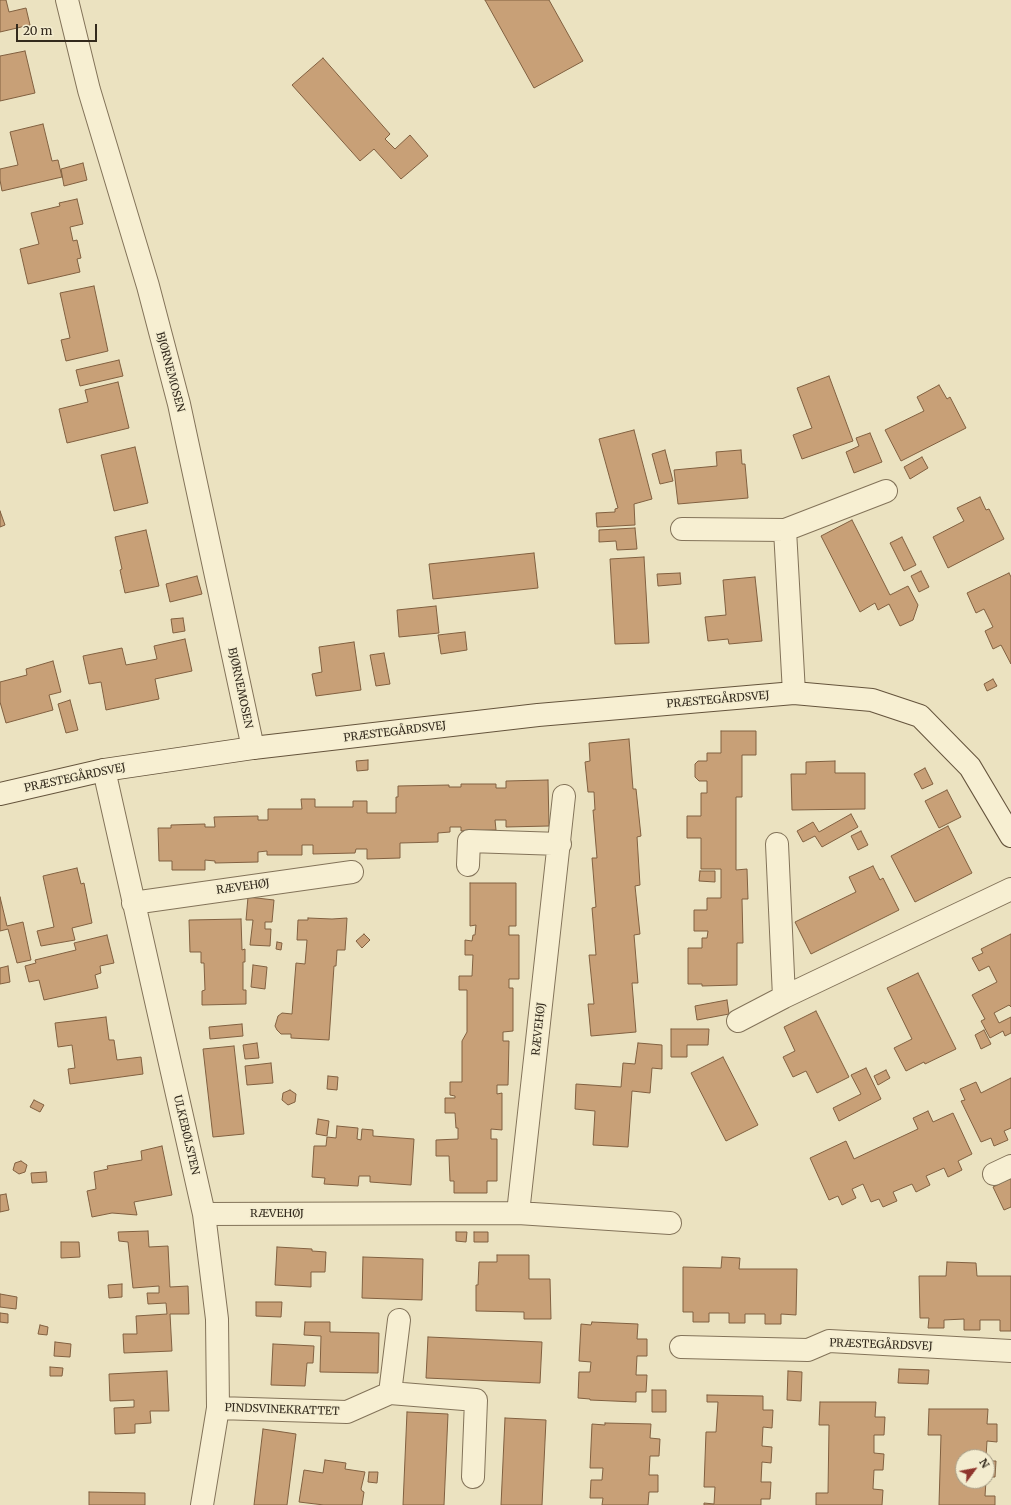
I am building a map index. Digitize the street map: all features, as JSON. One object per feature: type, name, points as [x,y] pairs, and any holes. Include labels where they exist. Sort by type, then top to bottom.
[{"type":"street","name":"BJØRNEMOSEN","points":[[67,0],[89,90],[148,286],[179,404],[253,748]]},
{"type":"street","points":[[682,529],[785,530],[886,491]]},
{"type":"street","points":[[785,530],[794,693]]},
{"type":"street","name":"PRÆSTEGÅRDSVEJ","points":[[0,794],[104,770],[253,748],[538,715],[794,693],[872,700],[920,716],[970,767],[1011,836]]},
{"type":"street","name":"ULKEBØLSTEN","points":[[104,770],[204,1214],[217,1319],[218,1408],[202,1505]]},
{"type":"street","name":"RÆVEHØJ","points":[[518,1213],[560,844],[564,796]]},
{"type":"street","points":[[468,865],[469,841],[560,844]]},
{"type":"street","points":[[777,844],[784,997]]},
{"type":"street","name":"RÆVEHØJ","points":[[133,903],[352,872]]},
{"type":"street","points":[[738,1021],[784,997],[1011,888]]},
{"type":"street","name":"RÆVEHØJ","points":[[204,1214],[518,1213],[670,1223]]},
{"type":"street","points":[[390,1393],[399,1320]]},
{"type":"street","name":"PRÆSTEGÅRDSVEJ","points":[[681,1347],[808,1350],[829,1341],[1011,1351]]},
{"type":"street","name":"PINDSVINEKRATTET","points":[[218,1408],[347,1412],[390,1393],[476,1400],[473,1477]]},
{"type":"building","points":[[0,0],[6,0],[9,12],[26,8],[30,25],[0,32]]},
{"type":"building","points":[[485,0],[549,0],[583,61],[534,88]]},
{"type":"building","points":[[25,51],[35,93],[0,101],[0,56]]},
{"type":"building","points":[[323,58],[390,134],[385,139],[395,149],[410,135],[428,156],[401,179],[374,149],[360,161],[292,85]]},
{"type":"building","points":[[43,124],[52,161],[58,160],[62,177],[2,191],[0,169],[18,165],[10,132]]},
{"type":"building","points":[[83,163],[87,180],[64,186],[61,169]]},
{"type":"building","points":[[77,199],[83,224],[70,227],[73,241],[77,240],[81,258],[77,259],[80,272],[28,284],[20,249],[39,244],[31,213],[60,206],[59,203]]},
{"type":"building","points":[[94,286],[108,351],[66,361],[61,340],[70,338],[60,293]]},
{"type":"building","points":[[119,360],[123,376],[80,386],[76,370]]},
{"type":"building","points":[[829,376],[853,441],[802,459],[793,435],[812,428],[797,388]]},
{"type":"building","points":[[118,382],[129,428],[67,443],[59,409],[88,402],[85,390]]},
{"type":"building","points":[[939,385],[947,399],[950,397],[966,428],[901,461],[885,430],[924,411],[917,397]]},
{"type":"building","points":[[634,430],[652,499],[634,504],[635,525],[597,527],[596,513],[615,512],[615,509],[618,508],[599,439]]},
{"type":"building","points":[[870,433],[882,462],[854,473],[846,452],[859,446],[856,438]]},
{"type":"building","points":[[135,447],[148,503],[114,511],[101,455]]},
{"type":"building","points":[[665,450],[673,481],[660,484],[652,454]]},
{"type":"building","points":[[741,450],[742,464],[745,464],[748,498],[678,504],[674,470],[717,466],[716,452]]},
{"type":"building","points":[[922,457],[928,468],[910,479],[904,467]]},
{"type":"building","points":[[980,497],[986,510],[989,509],[1004,539],[948,568],[933,537],[964,521],[957,508]]},
{"type":"building","points":[[0,511],[5,525],[0,527]]},
{"type":"building","points":[[852,520],[890,595],[908,586],[918,605],[913,620],[900,626],[889,604],[878,610],[875,603],[860,612],[821,536]]},
{"type":"building","points":[[635,528],[637,549],[617,550],[616,541],[599,542],[599,530]]},
{"type":"building","points":[[146,530],[159,586],[125,593],[120,570],[122,569],[115,537]]},
{"type":"building","points":[[902,537],[916,565],[904,571],[890,543]]},
{"type":"building","points":[[534,553],[538,588],[433,599],[429,564]]},
{"type":"building","points":[[644,557],[649,643],[615,644],[610,559]]},
{"type":"building","points":[[921,571],[929,587],[919,592],[911,576]]},
{"type":"building","points":[[680,573],[681,584],[658,586],[657,574]]},
{"type":"building","points":[[1009,573],[1011,577],[1011,664],[1001,645],[993,649],[985,631],[993,627],[984,609],[976,613],[967,593]]},
{"type":"building","points":[[197,576],[202,594],[170,602],[166,584]]},
{"type":"building","points":[[755,577],[762,641],[729,644],[728,639],[708,641],[705,617],[726,615],[723,580]]},
{"type":"building","points":[[436,606],[439,633],[399,637],[397,610]]},
{"type":"building","points":[[183,618],[185,631],[173,633],[171,619]]},
{"type":"building","points":[[465,632],[467,650],[441,654],[438,635]]},
{"type":"building","points":[[185,639],[192,671],[155,679],[159,699],[106,710],[101,682],[89,684],[83,656],[122,648],[126,665],[157,659],[154,646]]},
{"type":"building","points":[[354,642],[361,690],[316,696],[312,674],[322,672],[319,647]]},
{"type":"building","points":[[384,653],[390,684],[376,686],[370,655]]},
{"type":"building","points":[[53,661],[61,692],[49,695],[53,710],[6,723],[0,702],[0,682],[27,675],[26,669]]},
{"type":"building","points":[[993,679],[997,686],[987,691],[984,684]]},
{"type":"building","points":[[70,700],[78,730],[66,733],[58,704]]},
{"type":"building","points":[[721,731],[756,731],[756,755],[742,755],[742,797],[736,797],[736,870],[747,869],[748,899],[742,899],[743,943],[737,943],[737,985],[702,986],[702,984],[688,984],[688,948],[702,948],[702,938],[707,938],[708,931],[694,931],[694,910],[707,910],[707,898],[721,898],[721,869],[701,869],[701,838],[687,838],[687,816],[701,816],[701,793],[707,793],[707,781],[699,781],[695,777],[695,764],[698,761],[707,761],[707,753],[721,753]]},
{"type":"building","points":[[629,739],[633,789],[636,789],[641,836],[637,837],[640,885],[635,886],[640,934],[634,935],[638,983],[632,983],[636,1032],[591,1036],[588,1004],[594,1004],[589,955],[596,955],[592,908],[596,907],[592,858],[597,858],[593,810],[595,810],[594,792],[588,792],[585,762],[590,761],[589,743]]},
{"type":"building","points":[[368,760],[368,770],[357,771],[356,761]]},
{"type":"building","points":[[835,761],[835,773],[865,773],[865,809],[792,810],[791,774],[806,774],[806,762]]},
{"type":"building","points":[[925,768],[933,784],[922,789],[914,774]]},
{"type":"building","points":[[548,780],[549,826],[506,827],[506,820],[495,820],[496,830],[461,831],[461,827],[450,827],[450,832],[438,833],[438,842],[400,843],[400,858],[367,859],[367,849],[356,849],[355,853],[313,854],[313,845],[302,845],[302,855],[267,855],[267,851],[258,852],[258,862],[215,863],[215,861],[205,860],[205,870],[172,870],[172,861],[159,861],[158,828],[171,828],[171,825],[205,824],[205,827],[215,827],[214,817],[258,816],[258,820],[268,820],[268,809],[302,809],[301,799],[315,799],[315,807],[353,807],[353,801],[367,801],[367,813],[396,813],[398,786],[449,785],[449,787],[461,787],[461,784],[496,784],[496,788],[506,788],[506,781]]},
{"type":"building","points":[[947,790],[961,817],[939,828],[925,801]]},
{"type":"building","points":[[851,814],[858,827],[822,847],[815,836],[803,842],[797,831],[813,822],[819,832]]},
{"type":"building","points":[[948,826],[972,873],[915,902],[891,856]]},
{"type":"building","points":[[861,831],[868,845],[858,850],[851,836]]},
{"type":"building","points":[[873,866],[880,880],[883,878],[899,910],[811,954],[795,922],[856,892],[849,877]]},
{"type":"building","points":[[77,868],[81,884],[84,883],[92,923],[72,928],[75,940],[41,946],[37,931],[54,927],[43,876]]},
{"type":"building","points":[[700,871],[715,871],[715,882],[699,881]]},
{"type":"building","points":[[470,883],[516,883],[516,926],[509,926],[509,935],[519,935],[519,979],[509,979],[509,988],[513,988],[513,1031],[503,1032],[503,1041],[509,1041],[508,1085],[497,1085],[497,1094],[502,1093],[502,1130],[491,1129],[491,1139],[497,1139],[497,1181],[487,1181],[487,1193],[454,1193],[454,1181],[450,1181],[449,1156],[436,1156],[436,1140],[458,1139],[458,1128],[456,1128],[455,1113],[445,1113],[445,1098],[455,1098],[455,1096],[450,1095],[450,1082],[462,1082],[462,1041],[467,1032],[467,990],[459,990],[459,976],[472,976],[473,955],[465,955],[465,940],[472,941],[473,935],[475,935],[476,925],[470,926]]},
{"type":"building","points":[[0,897],[7,926],[23,922],[31,960],[17,963],[8,929],[0,931]]},
{"type":"building","points":[[248,897],[274,900],[272,922],[265,922],[265,929],[271,929],[270,946],[250,945],[253,920],[246,920]]},
{"type":"building","points":[[308,918],[347,918],[345,950],[337,950],[336,966],[334,966],[329,1040],[291,1038],[291,1034],[281,1034],[275,1026],[278,1016],[282,1013],[292,1014],[296,963],[305,964],[307,940],[297,940],[298,920],[308,920]]},
{"type":"building","points":[[241,919],[242,950],[245,949],[245,962],[243,962],[243,990],[246,990],[246,1004],[202,1005],[202,991],[205,990],[204,963],[201,963],[201,952],[190,952],[189,920]]},
{"type":"building","points":[[364,934],[370,940],[362,948],[356,941]]},
{"type":"building","points":[[1011,934],[1011,1007],[1009,1005],[994,1013],[999,1023],[1011,1017],[1011,1033],[1005,1036],[1003,1031],[990,1038],[981,1021],[985,1019],[972,995],[997,982],[989,966],[979,971],[972,958],[983,953],[981,949]]},
{"type":"building","points":[[107,935],[114,963],[100,966],[101,973],[95,975],[98,988],[44,1000],[39,980],[29,982],[25,966],[36,963],[35,960],[76,950],[74,943]]},
{"type":"building","points":[[277,942],[282,943],[281,950],[276,949]]},
{"type":"building","points":[[253,965],[267,967],[265,989],[251,987]]},
{"type":"building","points":[[8,966],[10,982],[0,984],[0,968]]},
{"type":"building","points":[[918,973],[956,1049],[925,1064],[924,1062],[906,1071],[894,1048],[912,1039],[887,988]]},
{"type":"building","points":[[727,1000],[729,1014],[697,1020],[695,1006]]},
{"type":"building","points":[[816,1011],[849,1077],[817,1093],[806,1071],[793,1077],[783,1057],[795,1051],[784,1027]]},
{"type":"building","points":[[106,1017],[109,1040],[114,1040],[117,1060],[141,1057],[143,1074],[70,1084],[68,1069],[75,1068],[72,1045],[58,1047],[55,1023]]},
{"type":"building","points":[[242,1024],[243,1036],[210,1039],[209,1027]]},
{"type":"building","points":[[671,1029],[709,1029],[708,1045],[687,1045],[687,1057],[671,1057]]},
{"type":"building","points":[[984,1030],[991,1044],[981,1049],[975,1035]]},
{"type":"building","points":[[257,1043],[259,1058],[245,1059],[243,1045]]},
{"type":"building","points":[[638,1043],[662,1045],[662,1069],[652,1068],[650,1093],[632,1091],[628,1147],[593,1145],[595,1111],[575,1109],[576,1084],[621,1087],[623,1063],[635,1064]]},
{"type":"building","points":[[234,1046],[244,1134],[213,1137],[203,1049]]},
{"type":"building","points":[[723,1057],[758,1125],[726,1141],[691,1073]]},
{"type":"building","points":[[271,1063],[273,1083],[247,1085],[245,1066]]},
{"type":"building","points":[[866,1068],[881,1099],[839,1121],[833,1108],[861,1094],[851,1075]]},
{"type":"building","points":[[886,1070],[890,1078],[878,1085],[874,1076]]},
{"type":"building","points":[[328,1076],[338,1077],[337,1090],[327,1089]]},
{"type":"building","points":[[1011,1078],[1011,1128],[1004,1131],[1008,1140],[994,1146],[991,1138],[981,1142],[961,1101],[965,1100],[960,1089],[976,1082],[981,1093]]},
{"type":"building","points":[[290,1090],[296,1094],[295,1102],[288,1105],[282,1100],[283,1093]]},
{"type":"building","points":[[34,1100],[44,1105],[40,1112],[30,1107]]},
{"type":"building","points":[[928,1111],[933,1122],[953,1113],[972,1154],[958,1161],[962,1170],[948,1177],[944,1168],[926,1176],[930,1185],[916,1192],[912,1184],[893,1192],[897,1201],[883,1207],[879,1199],[871,1202],[863,1184],[852,1189],[856,1198],[842,1205],[838,1196],[829,1200],[810,1158],[846,1141],[854,1159],[918,1129],[913,1118]]},
{"type":"building","points":[[318,1119],[329,1121],[327,1136],[316,1134]]},
{"type":"building","points":[[337,1126],[358,1128],[357,1139],[361,1140],[362,1129],[373,1130],[373,1136],[414,1139],[411,1185],[370,1182],[370,1176],[359,1176],[358,1186],[324,1184],[325,1178],[312,1177],[314,1146],[326,1146],[327,1137],[336,1138]]},
{"type":"building","points":[[162,1146],[172,1195],[134,1202],[137,1215],[112,1213],[92,1217],[87,1191],[96,1189],[94,1172],[108,1169],[107,1166],[142,1160],[141,1151]]},
{"type":"building","points":[[21,1161],[27,1165],[25,1172],[19,1174],[13,1170],[15,1163]]},
{"type":"building","points":[[46,1172],[47,1182],[32,1183],[31,1173]]},
{"type":"building","points":[[1011,1178],[1011,1207],[1004,1210],[993,1187]]},
{"type":"building","points":[[6,1194],[9,1210],[0,1212],[0,1195]]},
{"type":"building","points":[[148,1231],[149,1247],[168,1246],[170,1287],[188,1286],[189,1314],[170,1314],[172,1351],[124,1353],[123,1334],[137,1334],[136,1316],[167,1314],[166,1303],[148,1304],[147,1293],[159,1293],[159,1286],[133,1288],[128,1242],[119,1241],[118,1232]]},
{"type":"building","points":[[456,1232],[467,1232],[466,1242],[456,1241]]},
{"type":"building","points":[[474,1232],[488,1232],[488,1242],[474,1242]]},
{"type":"building","points":[[61,1242],[79,1242],[80,1257],[61,1258]]},
{"type":"building","points":[[277,1247],[312,1249],[312,1251],[326,1252],[325,1272],[311,1272],[311,1287],[275,1285]]},
{"type":"building","points":[[497,1255],[529,1255],[529,1279],[550,1279],[551,1319],[524,1319],[524,1312],[476,1311],[476,1285],[478,1285],[479,1262],[497,1262]]},
{"type":"building","points":[[363,1257],[423,1259],[422,1300],[362,1298]]},
{"type":"building","points":[[722,1257],[740,1258],[739,1269],[797,1269],[796,1315],[781,1314],[781,1324],[765,1324],[765,1314],[745,1314],[745,1323],[729,1323],[729,1313],[709,1313],[709,1322],[693,1322],[693,1312],[683,1312],[683,1267],[721,1268]]},
{"type":"building","points":[[947,1262],[976,1263],[977,1276],[1011,1276],[1011,1331],[1000,1331],[1000,1320],[980,1320],[980,1330],[964,1330],[964,1319],[944,1320],[944,1328],[928,1328],[929,1318],[920,1318],[919,1276],[946,1276]]},
{"type":"building","points":[[122,1284],[122,1297],[109,1298],[108,1285]]},
{"type":"building","points":[[0,1294],[17,1297],[16,1309],[0,1307]]},
{"type":"building","points":[[256,1302],[282,1302],[281,1317],[256,1316]]},
{"type":"building","points":[[0,1313],[8,1314],[8,1323],[0,1322]]},
{"type":"building","points":[[305,1322],[330,1322],[330,1332],[379,1333],[378,1373],[320,1372],[321,1336],[304,1335]]},
{"type":"building","points":[[592,1322],[638,1324],[637,1339],[647,1339],[647,1356],[637,1356],[636,1375],[647,1375],[646,1392],[636,1392],[636,1402],[578,1398],[579,1372],[590,1372],[591,1362],[579,1361],[581,1324],[591,1325]]},
{"type":"building","points":[[40,1325],[48,1327],[47,1335],[38,1334]]},
{"type":"building","points":[[428,1337],[542,1342],[540,1383],[426,1378]]},
{"type":"building","points":[[55,1342],[71,1344],[70,1357],[54,1356]]},
{"type":"building","points":[[273,1344],[314,1346],[313,1363],[307,1363],[305,1386],[271,1385]]},
{"type":"building","points":[[50,1367],[63,1368],[62,1376],[50,1376]]},
{"type":"building","points":[[899,1369],[929,1370],[928,1384],[898,1383]]},
{"type":"building","points":[[167,1371],[169,1411],[150,1411],[151,1423],[135,1424],[135,1433],[115,1434],[114,1408],[134,1407],[134,1400],[110,1401],[109,1374]]},
{"type":"building","points":[[788,1371],[802,1372],[801,1401],[787,1400]]},
{"type":"building","points":[[652,1390],[666,1390],[666,1412],[652,1412]]},
{"type":"building","points":[[707,1395],[763,1396],[763,1410],[773,1410],[772,1428],[763,1427],[762,1446],[772,1447],[771,1463],[762,1462],[761,1482],[771,1482],[770,1499],[761,1499],[761,1505],[704,1505],[704,1503],[714,1504],[715,1487],[704,1487],[706,1432],[716,1432],[718,1402],[707,1402]]},
{"type":"building","points":[[820,1402],[876,1402],[875,1417],[885,1417],[884,1435],[874,1435],[874,1453],[884,1454],[883,1470],[874,1470],[873,1489],[883,1490],[882,1505],[816,1505],[816,1493],[828,1493],[829,1425],[819,1425]]},
{"type":"building","points":[[929,1409],[988,1409],[987,1424],[997,1424],[997,1442],[987,1441],[986,1449],[955,1449],[955,1489],[985,1489],[985,1496],[995,1496],[995,1505],[939,1505],[941,1435],[928,1435]]},
{"type":"building","points":[[407,1412],[448,1414],[444,1505],[403,1505]]},
{"type":"building","points":[[505,1418],[546,1420],[542,1505],[501,1505]]},
{"type":"building","points":[[605,1423],[651,1424],[650,1438],[660,1439],[659,1456],[650,1456],[649,1475],[658,1475],[658,1492],[649,1492],[648,1505],[602,1505],[603,1498],[590,1498],[591,1480],[602,1480],[603,1468],[590,1468],[592,1424],[605,1425]]},
{"type":"building","points":[[263,1429],[296,1434],[287,1505],[254,1505]]},
{"type":"building","points":[[325,1460],[346,1463],[345,1469],[365,1472],[361,1489],[364,1492],[362,1505],[324,1505],[299,1502],[304,1470],[323,1473]]},
{"type":"building","points":[[369,1472],[378,1472],[377,1483],[368,1482]]},
{"type":"building","points":[[89,1492],[145,1493],[145,1505],[89,1505]]}]
